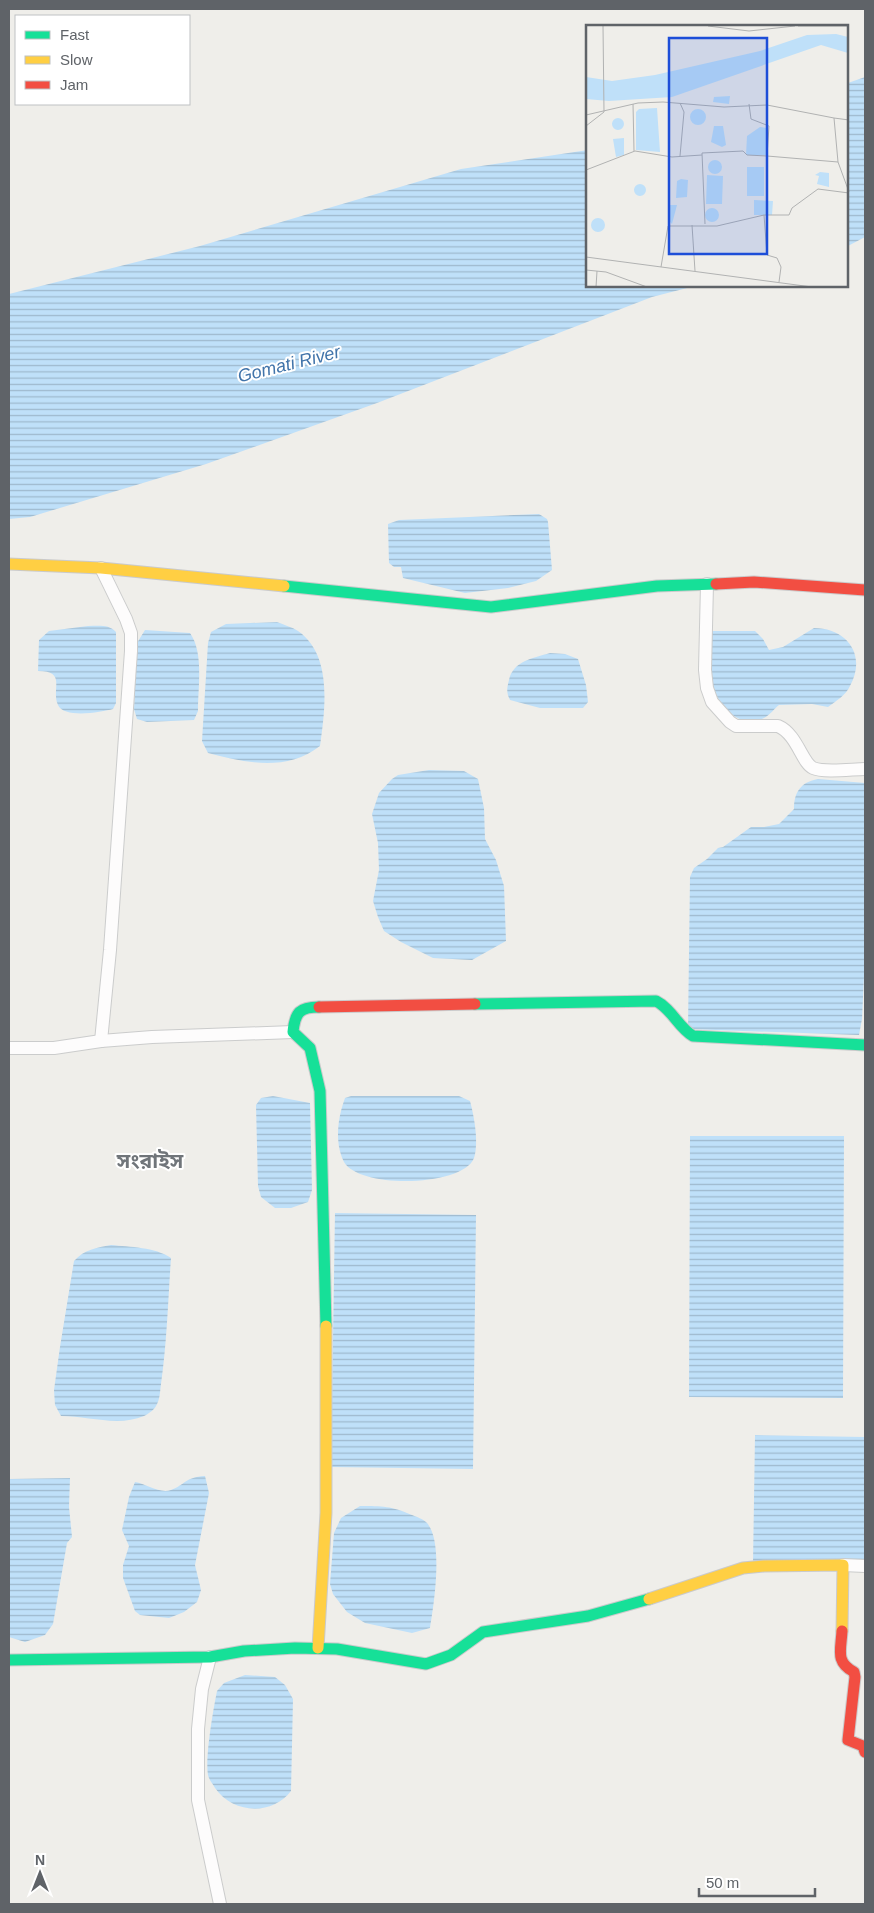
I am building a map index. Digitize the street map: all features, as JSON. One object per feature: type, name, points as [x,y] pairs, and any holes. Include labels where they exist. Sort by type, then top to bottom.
[{"type":"street","points":[[9,564],[101,568],[491,606],[524,604],[657,586],[754,582],[865,590]]},
{"type":"street","points":[[101,568],[131,633],[110,950],[101,1041]]},
{"type":"street","points":[[707,584],[704,670],[712,702],[736,726],[778,726],[783,728],[813,768],[865,768]]},
{"type":"street","points":[[292,1032],[297,1013],[305,1007],[656,1001],[670,1009],[687,1033],[693,1036],[865,1045]]},
{"type":"street","points":[[9,1048],[54,1048],[101,1041],[292,1032],[310,1048],[320,1091],[326,1291],[326,1513],[318,1648]]},
{"type":"street","points":[[9,1660],[210,1657],[271,1648],[318,1648],[426,1664],[440,1662],[452,1656],[470,1639],[483,1632],[588,1616],[662,1595],[742,1568],[764,1566],[865,1566]]},
{"type":"street","points":[[843,1566],[841,1660],[844,1667],[854,1672],[855,1676],[848,1740],[863,1746],[865,1752]]},
{"type":"street","points":[[210,1657],[202,1689],[198,1729],[198,1800],[220,1904]]},
{"type":"water","points":[[865,77],[865,237],[849,245],[849,83]]},
{"type":"water","name":"Gomati River","points":[[586,150],[586,288],[687,288],[652,297],[377,403],[206,464],[30,517],[9,519],[9,294],[200,246],[461,169]]},
{"type":"water","points":[[539,514],[547,519],[548,522],[552,570],[536,581],[508,588],[465,593],[403,578],[401,567],[394,567],[389,563],[388,524],[399,520]]},
{"type":"water","points":[[277,622],[298,631],[309,641],[317,654],[322,668],[324,716],[320,746],[294,759],[266,763],[236,760],[208,753],[202,741],[208,643],[211,632],[226,624]]},
{"type":"water","points":[[88,626],[107,627],[116,632],[116,703],[113,709],[101,712],[68,712],[58,705],[55,678],[52,674],[38,671],[39,640],[49,631]]},
{"type":"water","points":[[814,628],[826,629],[836,633],[851,645],[855,654],[855,675],[846,692],[828,707],[812,704],[779,705],[766,717],[755,721],[746,721],[730,713],[718,699],[711,682],[709,631],[755,631],[763,639],[769,650],[783,647]]},
{"type":"water","points":[[145,630],[190,633],[199,660],[198,711],[194,720],[147,722],[137,719],[134,709],[137,643]]},
{"type":"water","points":[[550,653],[565,654],[578,659],[586,685],[588,702],[583,708],[540,708],[510,700],[507,688],[515,668],[525,661]]},
{"type":"water","points":[[429,770],[464,771],[478,779],[484,808],[485,839],[496,860],[504,886],[506,941],[472,960],[433,958],[401,942],[384,931],[373,901],[379,870],[378,843],[372,814],[379,793],[398,775]]},
{"type":"water","points":[[818,779],[865,783],[865,955],[862,1019],[859,1035],[688,1029],[690,877],[694,868],[718,848],[723,847],[751,827],[779,824],[794,809],[795,798],[803,785]]},
{"type":"water","points":[[273,1096],[310,1103],[312,1190],[308,1202],[291,1208],[275,1208],[261,1197],[258,1186],[256,1105],[261,1098]]},
{"type":"water","points":[[351,1096],[459,1096],[470,1101],[476,1137],[474,1158],[466,1168],[451,1175],[432,1179],[389,1180],[369,1177],[353,1171],[344,1162],[338,1138],[339,1121],[345,1098]]},
{"type":"water","points":[[690,1136],[844,1136],[843,1398],[689,1397]]},
{"type":"water","points":[[335,1213],[476,1215],[473,1469],[331,1467]]},
{"type":"water","points":[[111,1245],[150,1250],[165,1254],[171,1258],[165,1352],[158,1401],[151,1412],[144,1416],[124,1421],[61,1416],[55,1405],[54,1390],[74,1261],[87,1251]]},
{"type":"water","points":[[755,1435],[865,1437],[865,1565],[753,1563]]},
{"type":"water","points":[[205,1476],[209,1493],[195,1565],[201,1590],[197,1602],[184,1612],[169,1618],[140,1615],[135,1611],[123,1578],[123,1565],[129,1546],[122,1530],[129,1497],[135,1482],[167,1491],[193,1478]]},
{"type":"water","points":[[70,1478],[69,1507],[72,1537],[67,1543],[53,1624],[45,1635],[25,1642],[9,1637],[9,1479]]},
{"type":"water","points":[[360,1506],[381,1506],[398,1510],[418,1517],[426,1522],[432,1530],[435,1542],[436,1572],[430,1628],[412,1633],[365,1623],[347,1612],[333,1594],[330,1584],[334,1533],[341,1518]]},
{"type":"water","points":[[245,1675],[275,1677],[285,1685],[293,1699],[291,1791],[274,1805],[253,1809],[232,1803],[223,1797],[210,1780],[207,1767],[208,1746],[217,1691],[224,1683]]},
{"type":"traffic: fast","points":[[284,586],[491,607],[657,586],[716,584]]},
{"type":"traffic: fast","points":[[475,1004],[656,1001],[662,1004],[683,1028],[693,1036],[865,1045]]},
{"type":"traffic: fast","points":[[319,1007],[307,1008],[300,1012],[295,1020],[293,1032],[310,1048],[320,1091],[326,1326]]},
{"type":"traffic: fast","points":[[9,1660],[210,1657],[244,1651],[295,1648],[337,1649],[426,1664],[451,1655],[483,1632],[588,1616],[649,1599]]},
{"type":"traffic: slow","points":[[9,564],[101,568],[284,586]]},
{"type":"traffic: slow","points":[[318,1648],[326,1513],[326,1326]]},
{"type":"traffic: slow","points":[[649,1599],[743,1568],[843,1565],[842,1631]]},
{"type":"traffic: jam","points":[[716,584],[754,582],[865,590]]},
{"type":"traffic: jam","points":[[319,1007],[475,1004]]},
{"type":"traffic: jam","points":[[842,1631],[840,1655],[844,1664],[854,1672],[855,1677],[848,1740],[863,1746],[865,1752]]},
{"type":"district","name":"সংরাইস","points":[[150,1160]]}]
